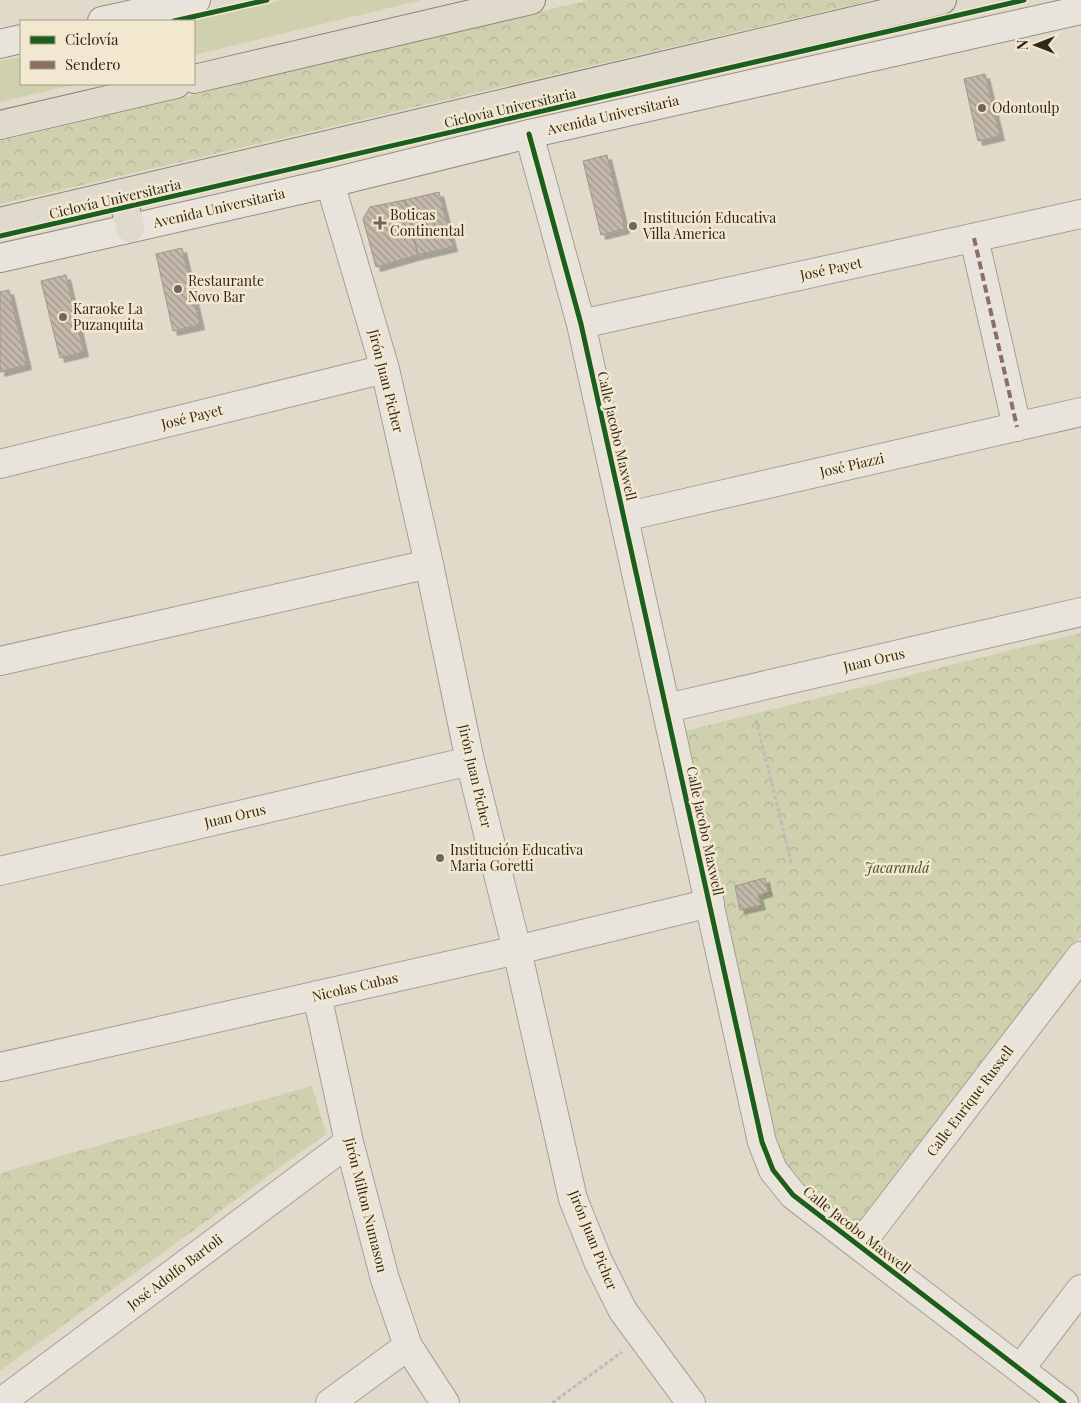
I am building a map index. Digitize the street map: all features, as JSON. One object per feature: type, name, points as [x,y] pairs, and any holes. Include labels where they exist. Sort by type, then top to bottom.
[{"type":"main road","points":[[195,80],[531,0]]},
{"type":"main road","points":[[0,222],[942,0]]},
{"type":"main road","points":[[0,125],[172,85]]},
{"type":"main road","points":[[122,193],[130,228]]},
{"type":"street","points":[[106,20],[196,0]]},
{"type":"street","name":"Avenida Universitaria","points":[[0,258],[330,183],[528,134],[1081,10]]},
{"type":"street","points":[[0,44],[20,40]]},
{"type":"street","name":"Calle Jacobo Maxwell","points":[[528,134],[580,324],[762,1142],[773,1170],[793,1195],[1064,1403]]},
{"type":"street","name":"Jirón Juan Picher","points":[[330,183],[385,369],[429,564],[470,761],[517,950],[573,1199],[598,1261],[623,1311],[690,1403]]},
{"type":"street","name":"José Payet","points":[[580,324],[1081,214]]},
{"type":"street","points":[[974,238],[1017,427]]},
{"type":"street","name":"José Payet","points":[[0,464],[385,369]]},
{"type":"street","name":"José Piazzi","points":[[624,517],[1081,412]]},
{"type":"street","points":[[0,660],[429,564]]},
{"type":"street","name":"Juan Orus","points":[[666,708],[1081,612]]},
{"type":"street","name":"Juan Orus","points":[[0,871],[470,761]]},
{"type":"street","name":"Nicolas Cubas","points":[[0,1067],[517,950],[710,903]]},
{"type":"street","name":"Calle Enrique Russell","points":[[859,1246],[1081,956]]},
{"type":"street","name":"Jirón Milton Numason","points":[[317,995],[349,1142],[385,1279],[408,1346],[445,1403]]},
{"type":"street","name":"José Adolfo Bartoli","points":[[0,1403],[349,1142]]},
{"type":"street","points":[[1020,1369],[1081,1289]]},
{"type":"street","points":[[330,1403],[408,1346]]},
{"type":"path","points":[[756,720],[792,865]]},
{"type":"path","points":[[552,1403],[642,1337]]},
{"type":"green space","points":[[283,0],[422,0],[195,55],[195,20],[190,20]]},
{"type":"green space","points":[[589,0],[873,0],[0,204],[0,141]]},
{"type":"green space","points":[[20,57],[20,85],[73,85],[0,102],[0,61]]},
{"type":"green space","name":"Jacarandá","points":[[1081,633],[1081,936],[858,1234],[790,1186],[772,1143],[677,733]]},
{"type":"green space","points":[[312,1086],[326,1134],[0,1371],[0,1173]]},
{"type":"building","name":"Odontoulp","points":[[985,74],[1000,136],[978,141],[964,79]]},
{"type":"building","points":[[607,155],[625,229],[601,235],[583,161]]},
{"type":"building","points":[[439,192],[453,247],[418,255],[405,200]]},
{"type":"building","points":[[405,200],[418,255],[376,267],[363,219],[370,207]]},
{"type":"building","name":"Restaurante Novo Bar","points":[[182,248],[200,325],[173,331],[156,254]]},
{"type":"building","name":"Karaoke La Puzanquita","points":[[66,275],[84,352],[60,358],[41,281]]},
{"type":"building","points":[[9,290],[27,365],[0,372],[0,292]]},
{"type":"building","points":[[765,878],[768,892],[758,895],[761,905],[740,910],[735,886]]},
{"type":"marked path","points":[[974,238],[1017,427]]},
{"type":"cycle path","points":[[178,20],[267,0]]},
{"type":"cycle path","name":"Ciclovía Universitaria","points":[[0,236],[1024,0]]},
{"type":"cycle path","points":[[529,134],[581,324],[762,1142],[773,1170],[793,1195],[1064,1403]]},
{"type":"place","name":"Odontoulp","points":[[982,108]]},
{"type":"place","name":"Boticas Continental","points":[[380,223]]},
{"type":"place","name":"Institución Educativa Villa America","points":[[633,226]]},
{"type":"place","name":"Restaurante Novo Bar","points":[[178,289]]},
{"type":"place","name":"Karaoke La Puzanquita","points":[[63,317]]},
{"type":"place","name":"Institución Educativa Maria Goretti","points":[[440,858]]}]
